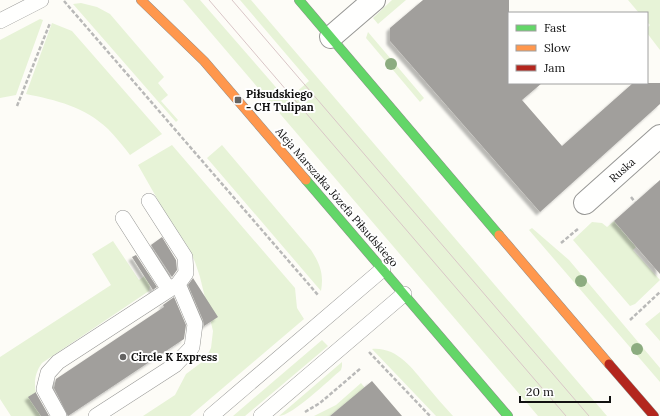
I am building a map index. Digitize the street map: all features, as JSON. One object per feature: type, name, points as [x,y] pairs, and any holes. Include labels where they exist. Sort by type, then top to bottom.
[{"type":"main road","name":"Aleja Marszałka Józefa Piłsudskiego","points":[[141,0],[204,61],[508,416]]},
{"type":"main road","points":[[299,0],[654,416]]},
{"type":"street","points":[[331,38],[374,0]]},
{"type":"street","name":"Ruska","points":[[585,203],[660,136]]},
{"type":"lane","points":[[0,21],[41,0]]},
{"type":"lane","points":[[59,416],[44,389],[48,373],[58,362],[174,287],[186,273],[185,258],[149,201]]},
{"type":"lane","points":[[96,416],[175,365],[192,347],[195,324],[174,287],[123,218]]},
{"type":"lane","points":[[211,416],[383,269]]},
{"type":"lane","points":[[262,416],[404,294]]},
{"type":"path","points":[[66,4],[321,298]]},
{"type":"path","points":[[17,106],[52,18]]},
{"type":"path","points":[[630,320],[660,292]]},
{"type":"path","points":[[365,347],[430,416]]},
{"type":"path","points":[[303,413],[320,403],[361,368]]},
{"type":"green space","points":[[183,0],[200,0],[287,100],[309,81],[240,0],[251,0],[607,416],[538,416]]},
{"type":"green space","points":[[392,0],[406,0],[378,24],[373,18]]},
{"type":"green space","points":[[628,0],[660,0],[660,50],[648,34],[648,27],[650,25],[648,23],[648,12],[638,12]]},
{"type":"green space","points":[[81,3],[97,7],[110,14],[164,77],[158,83],[168,95],[161,101],[178,120],[176,122],[73,4]]},
{"type":"green space","points":[[40,19],[43,20],[16,95],[0,98],[0,40]]},
{"type":"green space","points":[[52,23],[72,31],[162,134],[130,155],[108,129],[90,115],[59,102],[26,94]]},
{"type":"green space","points":[[368,32],[424,98],[420,102],[366,38]]},
{"type":"green space","points":[[172,145],[295,288],[297,308],[304,319],[190,416],[143,416],[175,395],[186,374],[202,362],[207,356],[211,348],[213,331],[195,262],[188,247],[163,209],[138,165]]},
{"type":"green space","points":[[222,145],[311,250],[317,260],[322,274],[321,291],[207,158]]},
{"type":"green space","points":[[614,221],[636,247],[633,250],[660,280],[635,304],[630,306],[573,240],[592,222],[602,223],[607,227]]},
{"type":"green space","points":[[532,228],[569,260],[660,368],[660,382],[529,230]]},
{"type":"green space","points":[[113,241],[139,280],[149,273],[151,281],[149,291],[42,363],[36,376],[35,389],[42,416],[11,416],[0,399],[0,357],[111,285],[92,254]]},
{"type":"green space","points":[[660,312],[660,341],[645,324]]},
{"type":"green space","points":[[322,340],[328,346],[245,416],[233,416]]},
{"type":"green space","points":[[372,349],[389,351],[403,360],[453,416],[436,416]]},
{"type":"green space","points":[[342,362],[341,370],[320,389],[292,410],[279,416]]},
{"type":"green space","points":[[361,383],[365,388],[330,416],[314,416],[336,405]]},
{"type":"building","points":[[423,0],[509,0],[508,84],[541,84],[522,100],[562,146],[632,84],[660,83],[660,104],[540,212],[390,41],[390,28]]},
{"type":"building","points":[[660,180],[660,274],[614,221]]},
{"type":"building","points":[[162,237],[176,260],[177,270],[172,277],[151,245]]},
{"type":"building","points":[[136,255],[157,287],[153,290],[132,257]]},
{"type":"building","points":[[193,278],[218,317],[204,326],[203,320],[188,285]]},
{"type":"building","name":"Circle K Express","points":[[174,297],[186,325],[184,339],[68,416],[54,388],[56,379],[164,307],[163,305]]},
{"type":"building","points":[[372,381],[402,416],[330,416]]},
{"type":"building","points":[[36,392],[49,416],[41,416],[28,397]]},
{"type":"tram line","points":[[209,0],[566,416]]},
{"type":"tram line","points":[[232,0],[589,416]]},
{"type":"traffic: fast","points":[[299,0],[499,235]]},
{"type":"traffic: fast","points":[[306,180],[508,416]]},
{"type":"traffic: slow","points":[[141,0],[204,61],[306,180]]},
{"type":"traffic: slow","points":[[499,235],[609,364]]},
{"type":"traffic: jam","points":[[609,364],[654,416]]},
{"type":"place","name":"Piłsudskiego - CH Tulipan","points":[[238,100]]},
{"type":"place","name":"Circle K Express","points":[[123,357]]}]
